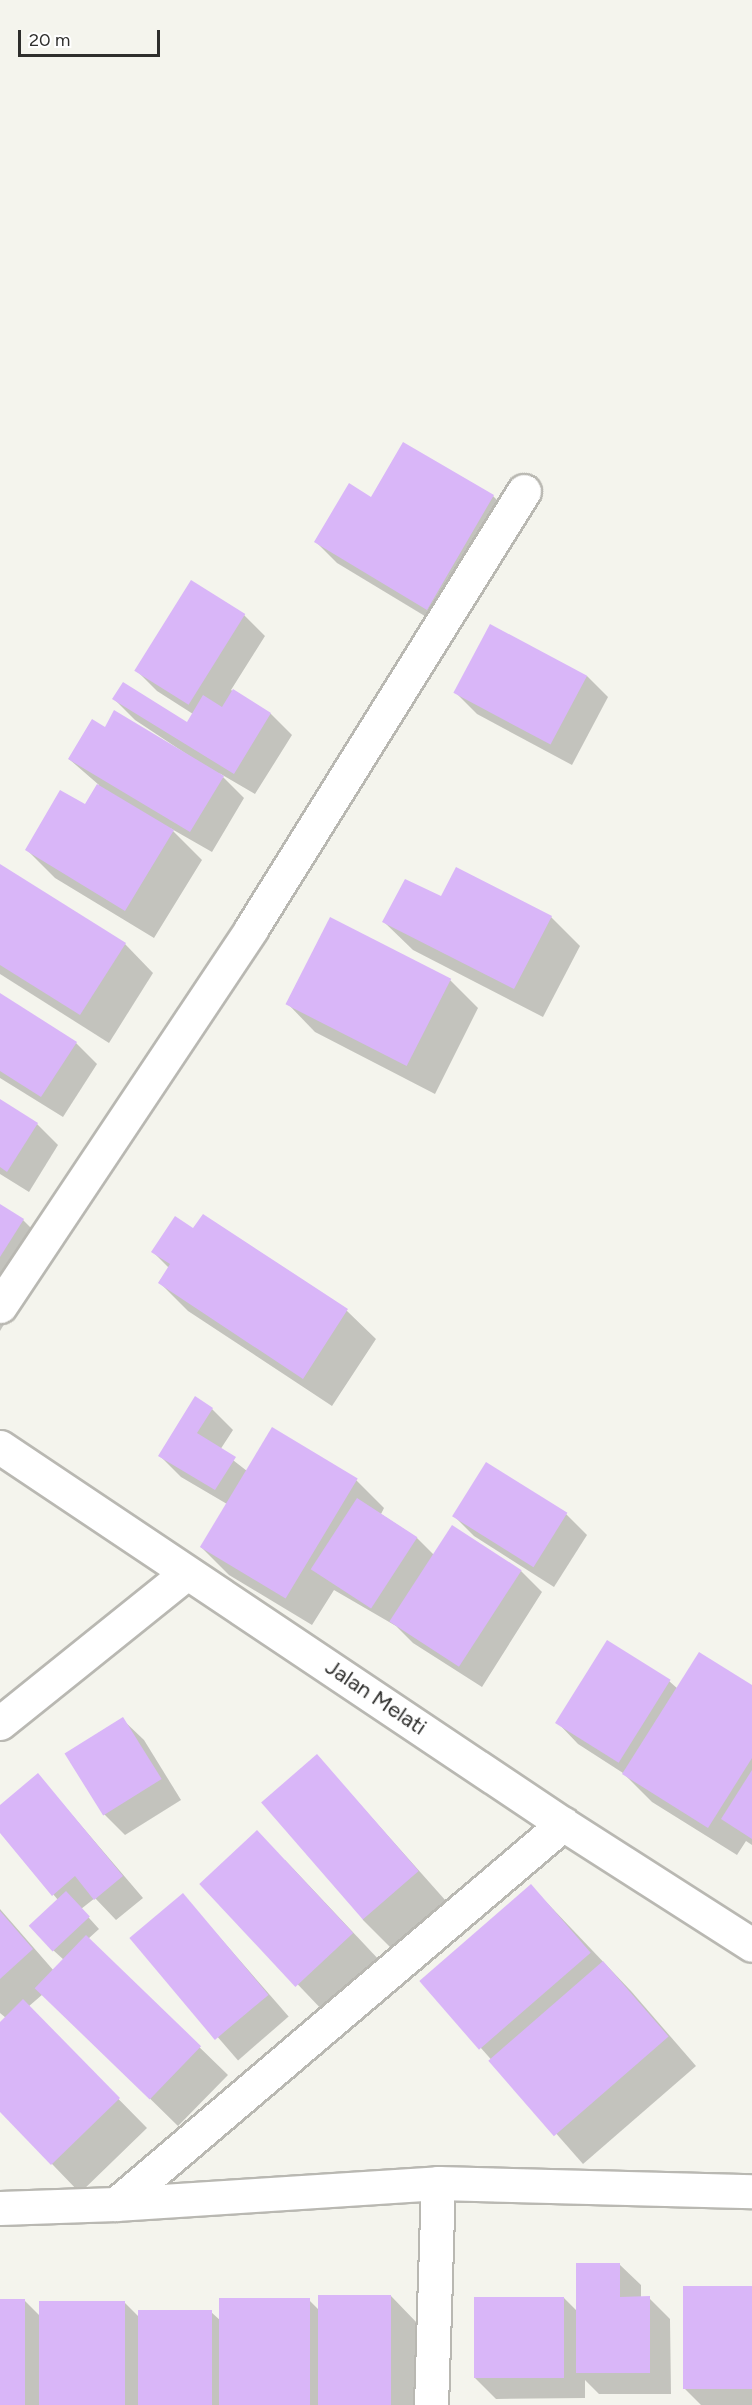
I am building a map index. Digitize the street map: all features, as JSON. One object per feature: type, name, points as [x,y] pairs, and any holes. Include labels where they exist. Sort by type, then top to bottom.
[{"type":"street","points":[[0,1306],[251,929],[524,491]]},
{"type":"street","name":"Jalan Melati","points":[[0,1447],[185,1574],[336,1669],[563,1824],[752,1945]]},
{"type":"street","points":[[0,1723],[185,1574]]},
{"type":"street","points":[[116,2204],[563,1824]]},
{"type":"street","points":[[431,2405],[438,2183]]},
{"type":"street","points":[[0,2208],[116,2204],[438,2183],[752,2191]]},
{"type":"building","points":[[403,442],[494,495],[427,610],[314,542],[349,483],[371,497]]},
{"type":"building","points":[[191,580],[245,614],[189,705],[134,671]]},
{"type":"building","points":[[490,624],[587,676],[551,745],[453,693]]},
{"type":"building","points":[[123,682],[187,722],[203,695],[222,707],[233,689],[271,713],[234,774],[112,699]]},
{"type":"building","points":[[114,710],[224,776],[190,832],[68,759],[92,719],[105,727]]},
{"type":"building","points":[[97,784],[174,830],[125,911],[25,850],[60,790],[85,804]]},
{"type":"building","points":[[0,864],[126,943],[80,1015],[0,965]]},
{"type":"building","points":[[456,867],[552,916],[514,989],[382,922],[405,879],[441,896]]},
{"type":"building","points":[[330,917],[451,979],[407,1066],[286,1004]]},
{"type":"building","points":[[0,993],[77,1042],[41,1097],[0,1071]]},
{"type":"building","points":[[0,1099],[38,1123],[7,1172],[0,1167]]},
{"type":"building","points":[[0,1204],[24,1219],[0,1257]]},
{"type":"building","points":[[203,1214],[348,1309],[303,1379],[158,1283],[170,1264],[151,1252],[175,1216],[193,1228]]},
{"type":"building","points":[[195,1396],[213,1408],[197,1433],[236,1457],[215,1490],[158,1456]]},
{"type":"building","points":[[272,1427],[358,1479],[286,1599],[200,1547]]},
{"type":"building","points":[[486,1462],[567,1513],[533,1567],[452,1516]]},
{"type":"building","points":[[357,1498],[417,1537],[371,1609],[311,1569]]},
{"type":"building","points":[[452,1525],[522,1570],[459,1667],[389,1621]]},
{"type":"building","points":[[607,1640],[671,1680],[619,1763],[555,1723]]},
{"type":"building","points":[[699,1652],[752,1685],[752,1758],[708,1828],[622,1774]]},
{"type":"building","points":[[123,1717],[162,1779],[103,1815],[64,1754]]},
{"type":"building","points":[[317,1754],[419,1871],[363,1920],[261,1803]]},
{"type":"building","points":[[752,1770],[752,1839],[721,1819]]},
{"type":"building","points":[[38,1773],[123,1876],[94,1900],[75,1876],[52,1896],[0,1833],[0,1805]]},
{"type":"building","points":[[257,1830],[353,1933],[295,1987],[199,1884]]},
{"type":"building","points":[[531,1884],[591,1953],[479,2050],[419,1981]]},
{"type":"building","points":[[66,1891],[90,1917],[53,1951],[29,1926]]},
{"type":"building","points":[[183,1893],[268,1995],[215,2040],[129,1938]]},
{"type":"building","points":[[0,1911],[33,1949],[0,1979]]},
{"type":"building","points":[[86,1935],[201,2046],[150,2099],[35,1988]]},
{"type":"building","points":[[603,1961],[669,2036],[554,2136],[488,2061]]},
{"type":"building","points":[[23,1999],[120,2098],[51,2165],[0,2112],[0,2022]]},
{"type":"building","points":[[576,2263],[620,2263],[620,2297],[650,2296],[650,2373],[576,2373]]},
{"type":"building","points":[[683,2286],[752,2286],[752,2389],[683,2389]]},
{"type":"building","points":[[318,2295],[391,2295],[391,2405],[318,2405]]},
{"type":"building","points":[[474,2297],[564,2297],[564,2378],[474,2378]]},
{"type":"building","points":[[219,2298],[310,2298],[310,2405],[219,2405]]},
{"type":"building","points":[[0,2299],[25,2299],[25,2405],[0,2405]]},
{"type":"building","points":[[39,2301],[125,2301],[125,2405],[39,2405]]},
{"type":"building","points":[[138,2310],[212,2310],[212,2405],[138,2405]]}]
